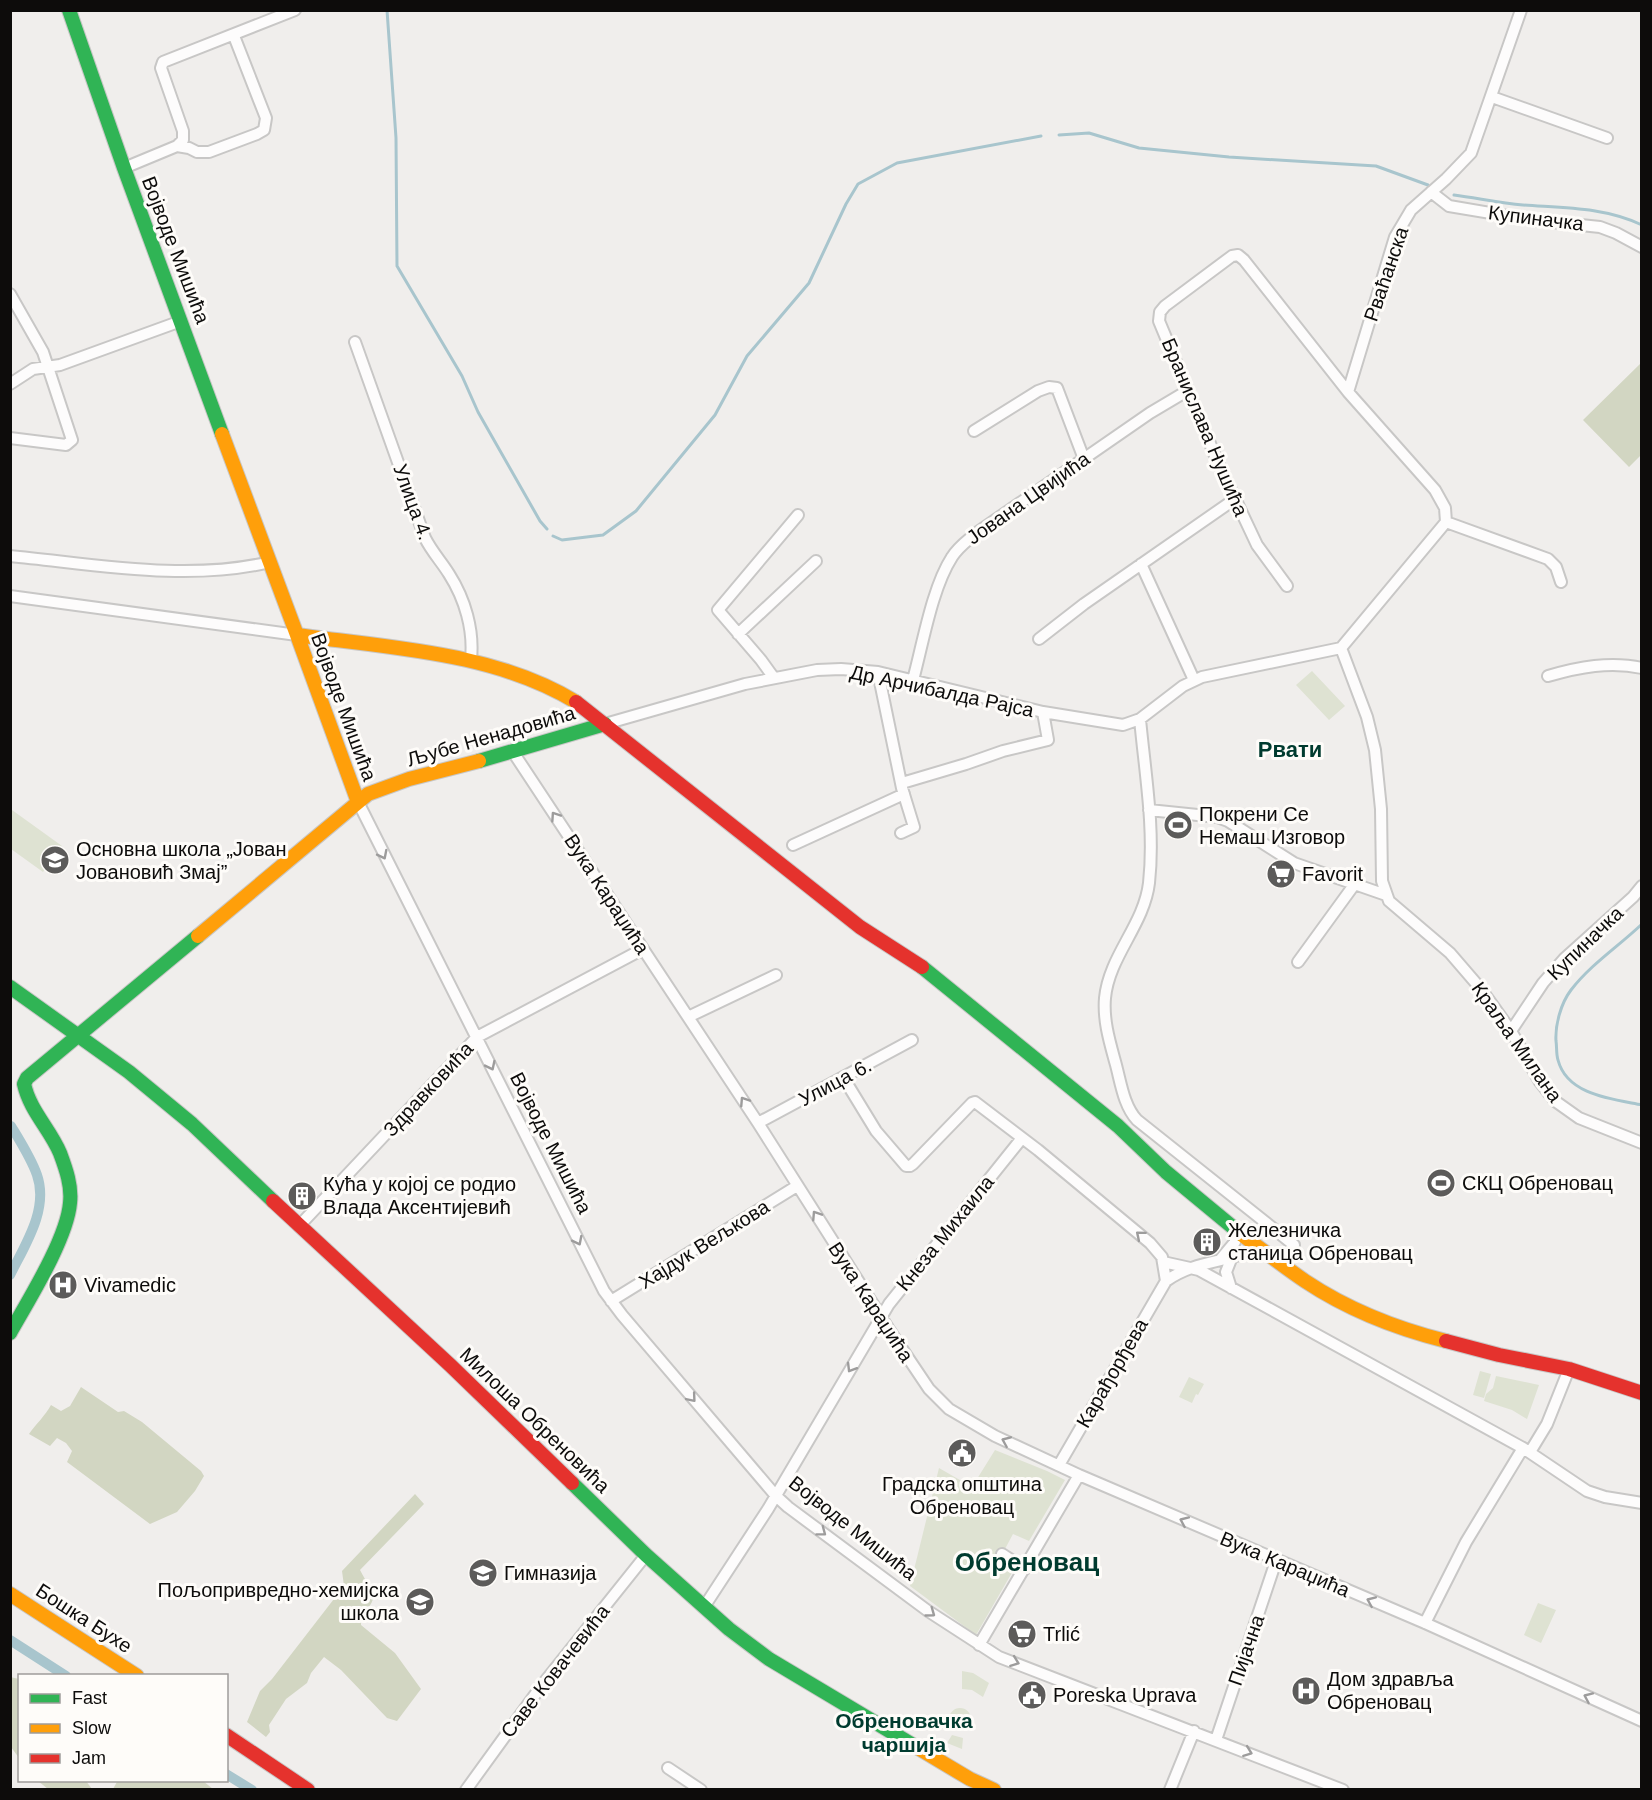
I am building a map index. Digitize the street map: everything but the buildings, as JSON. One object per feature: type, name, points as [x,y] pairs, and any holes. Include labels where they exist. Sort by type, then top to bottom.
[{"type":"main road","name":"Војводе Мишића","points":[[69,10],[124,168],[358,802]]},
{"type":"main road","points":[[297,635],[471,659],[501,667],[547,685],[584,707],[860,927],[919,964],[1118,1126],[1166,1172],[1235,1230],[1307,1282],[1355,1308],[1419,1334],[1499,1355],[1569,1369],[1641,1393]]},
{"type":"main road","name":"Љубе Ненадовића","points":[[10,1333],[44,1273],[67,1217],[71,1194],[66,1169],[57,1148],[28,1099],[24,1083],[27,1078],[358,802],[375,791],[410,778],[513,752],[605,724]]},
{"type":"main road","name":"Милоша Обреновића","points":[[10,987],[80,1035],[192,1124],[450,1365],[646,1555],[729,1629],[769,1659],[970,1779],[994,1790]]},
{"type":"main road","name":"Бошка Бухе","points":[[10,1594],[134,1674]]},
{"type":"main road","points":[[228,1737],[308,1790]]},
{"type":"street","points":[[177,146],[183,140],[183,131],[161,68],[163,62],[234,36],[295,10]]},
{"type":"street","name":"Рваћанска","points":[[1348,392],[1395,237],[1406,216],[1471,153],[1521,10]]},
{"type":"street","points":[[177,146],[197,152],[209,152],[264,130],[266,118],[234,36]]},
{"type":"street","points":[[1492,97],[1607,138]]},
{"type":"street","name":"Војводе Мишића","points":[[124,168],[177,146]]},
{"type":"street","name":"Купиначка","points":[[1431,192],[1449,206],[1532,220],[1600,227],[1616,232],[1641,247]]},
{"type":"street","name":"Бранислава Нушића","points":[[1287,586],[1257,546],[1235,499],[1186,391],[1159,321],[1160,312],[1172,300],[1232,256],[1238,255],[1348,392]]},
{"type":"street","points":[[10,294],[40,346],[72,440],[66,445],[10,438]]},
{"type":"street","points":[[10,384],[33,369],[60,365],[181,321]]},
{"type":"street","name":"Улица 4.","points":[[354,342],[431,550],[450,576],[462,600],[471,633],[471,659]]},
{"type":"street","points":[[974,431],[1038,392],[1049,387],[1058,388],[1084,459]]},
{"type":"street","name":"Јована Цвијића","points":[[913,680],[939,583],[953,555],[975,534],[1150,413],[1186,391]]},
{"type":"street","points":[[1294,1245],[1137,1120],[1126,1103],[1107,1032],[1105,996],[1115,965],[1146,903],[1150,873],[1149,810],[1140,719],[1172,693],[1202,677],[1341,648],[1446,522],[1445,508],[1435,490],[1348,392]]},
{"type":"street","points":[[1039,639],[1235,499]]},
{"type":"street","points":[[774,678],[718,610],[798,515]]},
{"type":"street","points":[[1446,522],[1548,559],[1556,567],[1561,582]]},
{"type":"street","points":[[10,556],[181,571],[228,570],[270,562]]},
{"type":"street","points":[[738,634],[816,561]]},
{"type":"street","points":[[1141,564],[1194,680]]},
{"type":"street","points":[[10,596],[297,635]]},
{"type":"street","points":[[1341,648],[1367,717],[1375,750],[1381,809],[1382,881],[1386,895]]},
{"type":"street","points":[[1548,676],[1587,666],[1626,664],[1641,668]]},
{"type":"street","name":"Др Арчибалда Рајса","points":[[605,724],[774,678],[827,669],[878,672],[1043,712],[1114,725],[1130,724],[1140,719]]},
{"type":"street","points":[[878,672],[903,788],[914,827],[901,833]]},
{"type":"street","points":[[793,845],[903,788],[1003,750],[1048,740],[1043,712]]},
{"type":"street","name":"Вука Караџића","points":[[513,752],[758,1123],[881,1318],[929,1389],[949,1409],[995,1436],[1079,1475],[1425,1623],[1641,1721]]},
{"type":"street","name":"Војводе Мишића","points":[[358,802],[583,1250],[611,1301],[776,1496],[918,1604],[999,1657],[1343,1790]]},
{"type":"street","points":[[1149,810],[1217,817],[1228,821],[1294,863],[1386,895]]},
{"type":"street","points":[[1298,962],[1354,885]]},
{"type":"street","name":"Купиначка","points":[[1511,1031],[1543,983],[1564,959],[1633,897],[1641,886]]},
{"type":"street","name":"Краља Милана","points":[[1386,895],[1393,907],[1450,953],[1481,989],[1511,1031],[1531,1068],[1555,1101],[1579,1118],[1641,1143]]},
{"type":"street","name":"Здравковића","points":[[299,1226],[477,1037],[643,949]]},
{"type":"street","points":[[688,1017],[776,975]]},
{"type":"street","name":"Улица 6.","points":[[758,1123],[912,1040]]},
{"type":"street","points":[[843,1077],[876,1131],[906,1166],[913,1164],[975,1102],[1150,1243],[1163,1262],[1166,1281]]},
{"type":"street","name":"Кнеза Михаила","points":[[704,1607],[776,1496],[899,1290],[1022,1138]]},
{"type":"street","name":"Хајдук Вељкова","points":[[611,1301],[797,1186]]},
{"type":"street","points":[[1220,1260],[1235,1242],[1235,1230]]},
{"type":"street","name":"Карађорђева","points":[[1059,1465],[1166,1281],[1190,1267],[1262,1250]]},
{"type":"street","points":[[1231,1288],[1226,1272],[1232,1257]]},
{"type":"street","name":"Карађорђева","points":[[1163,1262],[1190,1267]]},
{"type":"street","points":[[1190,1267],[1526,1450],[1587,1491],[1605,1497],[1641,1503]]},
{"type":"street","points":[[1425,1623],[1466,1542],[1526,1450],[1547,1424],[1569,1369]]},
{"type":"street","points":[[980,1646],[1079,1475]]},
{"type":"street","points":[[1002,1554],[1025,1569]]},
{"type":"street","name":"Саве Ковачевића","points":[[466,1790],[542,1685],[646,1555]]},
{"type":"street","name":"Пијачна","points":[[1216,1740],[1276,1561]]},
{"type":"street","points":[[1170,1790],[1194,1731]]},
{"type":"street","points":[[668,1768],[701,1790]]},
{"type":"green space","points":[[1641,363],[1641,455],[1629,467],[1583,420]]},
{"type":"green space","points":[[1312,671],[1345,706],[1329,720],[1296,685]]},
{"type":"green space","points":[[12,810],[62,846],[43,872],[11,849]]},
{"type":"green space","points":[[1480,1371],[1491,1374],[1484,1398],[1473,1395]]},
{"type":"green space","points":[[1496,1376],[1539,1385],[1527,1419],[1512,1410],[1484,1401],[1486,1394],[1493,1388]]},
{"type":"green space","points":[[1189,1377],[1204,1384],[1192,1403],[1179,1397]]},
{"type":"green space","points":[[81,1387],[118,1412],[124,1411],[142,1422],[201,1471],[204,1476],[195,1491],[177,1512],[150,1524],[67,1462],[72,1451],[66,1443],[57,1438],[50,1446],[29,1434],[51,1405],[61,1411],[70,1406]]},
{"type":"green space","points":[[995,1450],[1065,1480],[1029,1541],[1013,1534],[998,1562],[1014,1569],[976,1635],[910,1586],[939,1468],[972,1487]]},
{"type":"green space","points":[[415,1494],[424,1504],[360,1570],[373,1594],[371,1603],[361,1616],[361,1625],[395,1653],[421,1689],[397,1721],[387,1718],[341,1670],[324,1657],[311,1673],[307,1683],[286,1699],[269,1725],[270,1732],[266,1737],[247,1722],[260,1691],[272,1679],[344,1586],[342,1571]]},
{"type":"green space","points":[[1538,1603],[1556,1610],[1541,1643],[1524,1635]]},
{"type":"green space","points":[[962,1671],[973,1673],[989,1683],[983,1697],[972,1690],[962,1689]]},
{"type":"green space","points":[[10,1677],[18,1679],[18,1757],[11,1747]]},
{"type":"green space","points":[[960,1708],[968,1711],[971,1719],[968,1727],[960,1730],[952,1727],[949,1719],[952,1711]]},
{"type":"green space","points":[[952,1735],[963,1738],[962,1749],[947,1743]]},
{"type":"green space","points":[[39,1782],[87,1782],[92,1789],[48,1789]]},
{"type":"green space","points":[[117,1782],[204,1782],[213,1789],[113,1789]]},
{"type":"waterway","points":[[387,10],[396,138],[397,266],[462,376],[478,412],[540,521],[547,529]]},
{"type":"waterway","points":[[1059,135],[1089,133],[1139,148],[1229,157],[1376,166],[1428,185]]},
{"type":"waterway","points":[[553,536],[562,540],[603,535],[636,511],[715,415],[747,356],[809,283],[846,204],[858,184],[897,163],[1041,136]]},
{"type":"waterway","points":[[1454,195],[1514,204],[1598,212],[1642,225]]},
{"type":"waterway","points":[[1642,924],[1596,963],[1567,995],[1556,1035],[1558,1060],[1563,1072],[1571,1081],[1592,1093],[1642,1105]]},
{"type":"waterway","points":[[10,1275],[34,1226],[40,1201],[37,1175],[29,1156],[11,1126]]},
{"type":"waterway","points":[[10,1640],[63,1674]]},
{"type":"waterway","points":[[228,1775],[252,1790]]},
{"type":"traffic: fast","points":[[69,10],[124,168],[222,434]]},
{"type":"traffic: fast","points":[[479,761],[605,724]]},
{"type":"traffic: fast","points":[[10,1333],[54,1252],[62,1234],[70,1203],[68,1178],[60,1153],[35,1111],[24,1084],[27,1078],[198,936]]},
{"type":"traffic: fast","points":[[922,967],[1118,1126],[1166,1172],[1241,1234]]},
{"type":"traffic: fast","points":[[10,987],[129,1072],[192,1124],[273,1201]]},
{"type":"traffic: fast","points":[[572,1483],[646,1555],[729,1629],[769,1659],[918,1748]]},
{"type":"traffic: slow","points":[[222,434],[297,635],[405,649],[476,662],[544,685],[576,702]]},
{"type":"traffic: slow","points":[[297,635],[358,802]]},
{"type":"traffic: slow","points":[[198,936],[368,794],[409,779],[479,761]]},
{"type":"traffic: slow","points":[[1241,1234],[1305,1281],[1355,1309],[1391,1324],[1446,1341]]},
{"type":"traffic: slow","points":[[10,1594],[134,1674]]},
{"type":"traffic: slow","points":[[918,1748],[970,1779],[994,1790]]},
{"type":"traffic: jam","points":[[576,702],[860,927],[922,967]]},
{"type":"traffic: jam","points":[[273,1201],[450,1365],[572,1483]]},
{"type":"traffic: jam","points":[[1446,1341],[1499,1355],[1569,1369],[1642,1393]]},
{"type":"traffic: jam","points":[[228,1736],[308,1790]]},
{"type":"place","name":"Покрени Се Немаш Изговор","points":[[1178,825]]},
{"type":"place","name":"Основна школа „Јован Јовановић Змај”","points":[[55,860]]},
{"type":"place","name":"Favorit","points":[[1281,874]]},
{"type":"place","name":"СКЦ Обреновац","points":[[1441,1183]]},
{"type":"place","name":"Кућа у којој се родио Влада Аксентијевић","points":[[302,1196]]},
{"type":"place","name":"Железничка станица Обреновац","points":[[1207,1242]]},
{"type":"place","name":"Vivamedic","points":[[63,1285]]},
{"type":"place","name":"Градска општина Обреновац","points":[[962,1453]]},
{"type":"place","name":"Гимназија","points":[[483,1573]]},
{"type":"place","name":"Пољопривредно-хемијска школа","points":[[420,1602]]},
{"type":"place","name":"Trlić","points":[[1022,1634]]},
{"type":"place","name":"Дом здравља Обреновац","points":[[1306,1691]]},
{"type":"place","name":"Poreska Uprava","points":[[1032,1695]]},
{"type":"district","name":"Рвати","points":[[1290,749]]},
{"type":"district","name":"Обреновац","points":[[1027,1562]]},
{"type":"district","name":"Обреновачка чаршија","points":[[904,1732]]}]
